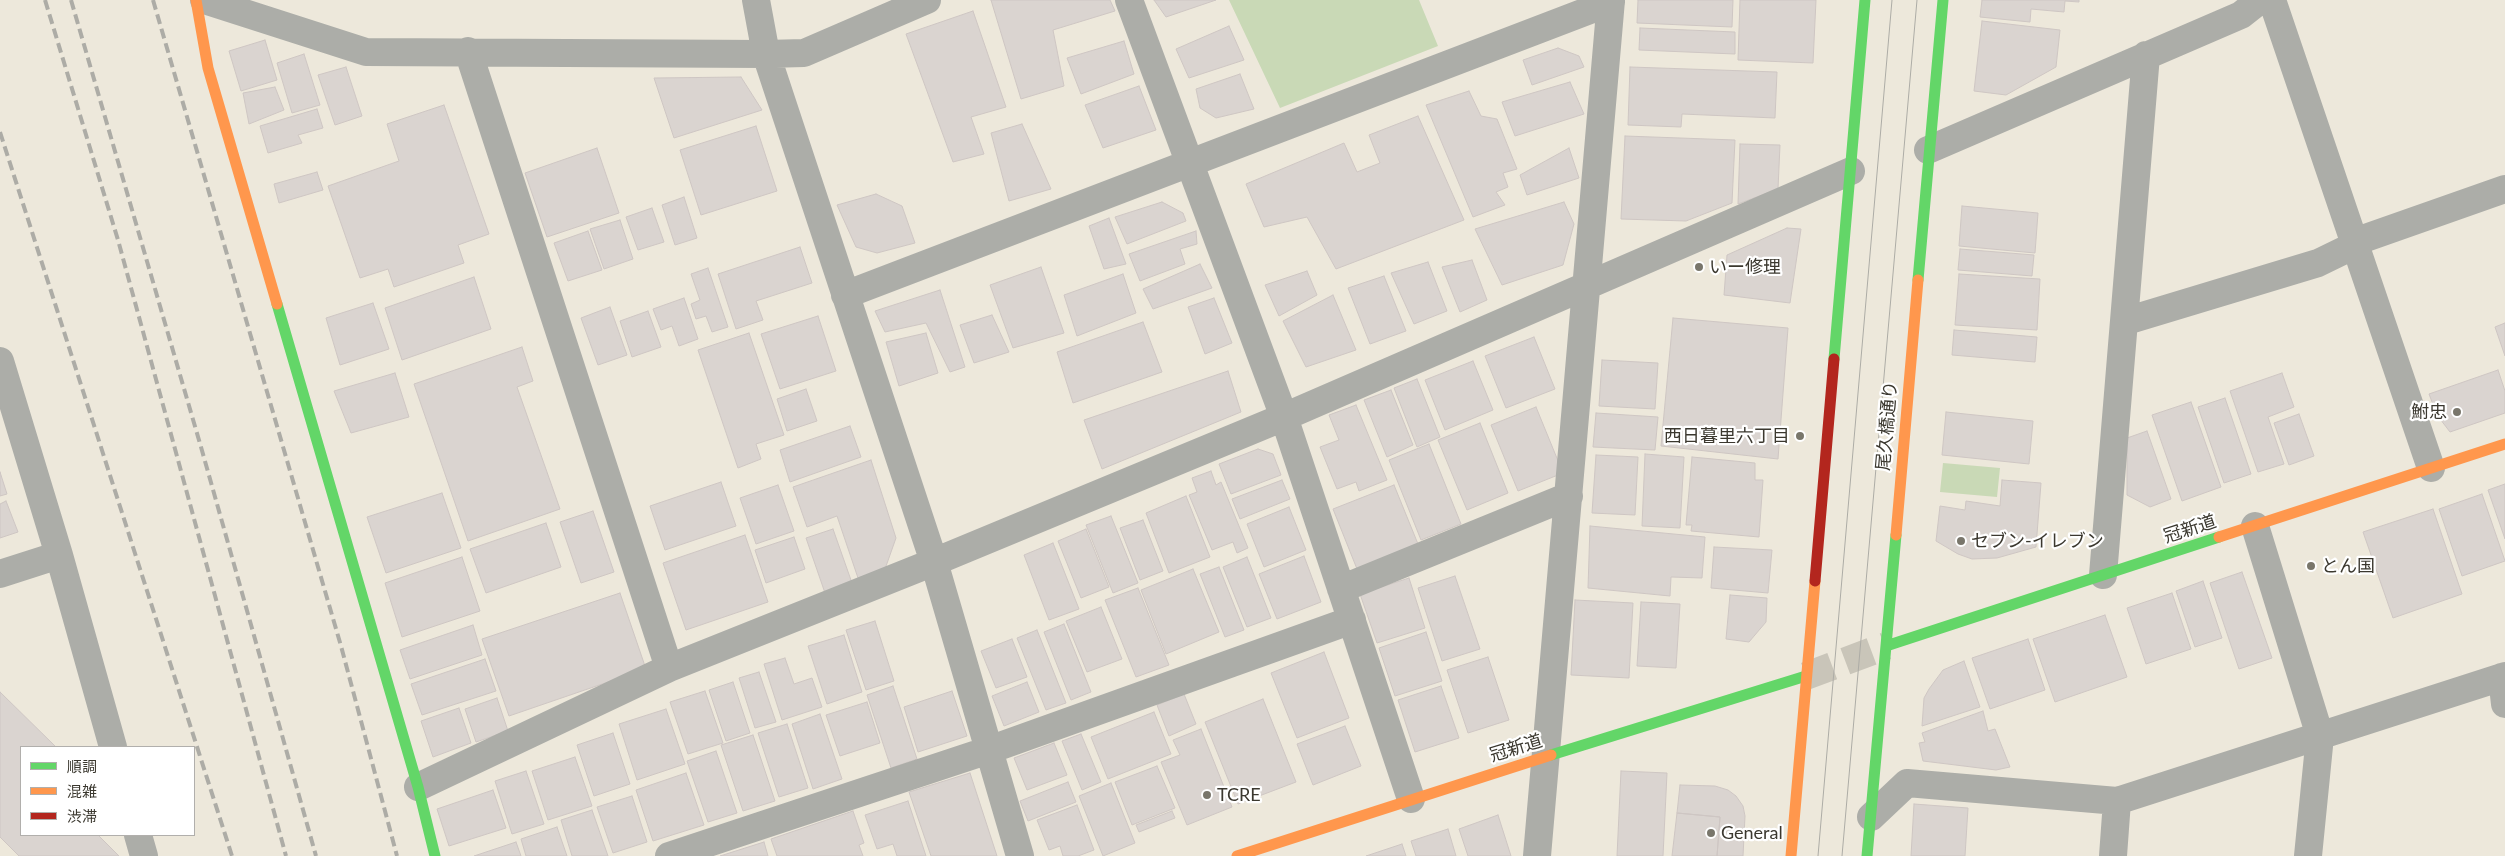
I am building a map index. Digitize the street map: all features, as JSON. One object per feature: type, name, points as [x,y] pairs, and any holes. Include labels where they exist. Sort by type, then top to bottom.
[{"type":"street","points":[[196,0],[208,68],[418,787],[435,856]]},
{"type":"street","points":[[204,0],[366,52],[468,51],[766,54],[804,53],[927,0]]},
{"type":"street","points":[[756,0],[766,54],[934,562],[1020,856]]},
{"type":"street","points":[[1129,0],[1284,417],[1411,799]]},
{"type":"street","points":[[1791,856],[1865,0]]},
{"type":"street","name":"尾久橋通り","points":[[1867,856],[1928,150],[1943,0]]},
{"type":"street","points":[[1928,150],[2240,15],[2260,0]]},
{"type":"street","points":[[2272,0],[2431,468]]},
{"type":"street","points":[[845,295],[1611,1],[1588,286],[1537,856]]},
{"type":"street","points":[[468,51],[669,668]]},
{"type":"street","points":[[2103,575],[2126,321],[2146,55]]},
{"type":"street","points":[[418,787],[669,668],[934,562],[1284,417],[1851,171]]},
{"type":"street","points":[[2126,321],[2318,263],[2355,246],[2357,241],[2505,189]]},
{"type":"street","points":[[0,361],[59,555],[113,746]]},
{"type":"street","name":"冠新道","points":[[1886,646],[2505,444]]},
{"type":"street","points":[[1341,589],[1569,496]]},
{"type":"street","points":[[2255,526],[2320,736],[2308,856]]},
{"type":"street","points":[[0,574],[59,555]]},
{"type":"street","points":[[669,856],[989,750],[1352,620]]},
{"type":"street","name":"冠新道","points":[[1237,856],[1411,799],[1806,676]]},
{"type":"street","points":[[1871,817],[1907,783],[2117,801],[2503,676],[2505,704]]},
{"type":"street","points":[[2113,856],[2117,801]]},
{"type":"street","points":[[138,836],[144,856]]},
{"type":"green space","points":[[1229,0],[1419,0],[1438,46],[1280,108]]},
{"type":"green space","points":[[1943,463],[2000,468],[1997,497],[1940,492]]},
{"type":"building","points":[[991,0],[1110,0],[1115,11],[1053,30],[1064,86],[1021,99]]},
{"type":"building","points":[[1154,0],[1216,0],[1166,17]]},
{"type":"building","points":[[1638,0],[1733,0],[1732,27],[1637,23]]},
{"type":"building","points":[[1740,0],[1816,0],[1813,63],[1738,60]]},
{"type":"building","points":[[1982,0],[2079,0],[2079,2],[2065,1],[2064,12],[2031,9],[2030,22],[1980,17]]},
{"type":"building","points":[[973,11],[1006,107],[971,117],[984,154],[953,162],[906,34]]},
{"type":"building","points":[[1982,21],[2060,30],[2056,67],[2006,95],[1974,91]]},
{"type":"building","points":[[1229,26],[1244,60],[1189,78],[1176,49]]},
{"type":"building","points":[[1640,28],[1735,32],[1735,54],[1639,50]]},
{"type":"building","points":[[265,40],[277,80],[241,91],[229,51]]},
{"type":"building","points":[[1124,41],[1134,74],[1081,94],[1067,58]]},
{"type":"building","points":[[1558,48],[1579,56],[1584,67],[1532,85],[1523,60]]},
{"type":"building","points":[[304,54],[320,105],[292,113],[277,63]]},
{"type":"building","points":[[346,67],[362,116],[335,125],[318,75]]},
{"type":"building","points":[[1630,67],[1777,72],[1775,118],[1682,114],[1681,127],[1628,125]]},
{"type":"building","points":[[1240,74],[1254,109],[1216,118],[1200,108],[1196,89]]},
{"type":"building","points":[[741,77],[762,110],[674,138],[654,78]]},
{"type":"building","points":[[1570,82],[1584,114],[1515,136],[1502,102]]},
{"type":"building","points":[[1139,86],[1156,130],[1103,148],[1085,105]]},
{"type":"building","points":[[275,87],[284,110],[249,124],[243,93]]},
{"type":"building","points":[[1469,91],[1481,116],[1497,119],[1517,169],[1503,173],[1508,187],[1496,192],[1505,205],[1473,217],[1426,105]]},
{"type":"building","points":[[444,105],[489,234],[458,245],[464,263],[394,287],[388,269],[360,278],[328,186],[399,161],[387,124]]},
{"type":"building","points":[[317,109],[323,128],[298,135],[302,143],[268,153],[260,126]]},
{"type":"building","points":[[1418,116],[1464,220],[1336,269],[1307,217],[1264,227],[1246,184],[1344,143],[1357,172],[1380,163],[1369,135]]},
{"type":"building","points":[[1022,124],[1051,189],[1009,201],[991,133]]},
{"type":"building","points":[[756,126],[777,191],[701,215],[680,150]]},
{"type":"building","points":[[1625,136],[1735,140],[1732,203],[1686,221],[1621,219]]},
{"type":"building","points":[[1740,144],[1780,145],[1778,189],[1738,204]]},
{"type":"building","points":[[597,148],[619,213],[547,237],[525,173]]},
{"type":"building","points":[[1569,148],[1579,178],[1527,195],[1520,175]]},
{"type":"building","points":[[317,172],[323,190],[279,203],[274,184]]},
{"type":"building","points":[[876,194],[902,206],[915,243],[877,253],[856,247],[837,205]]},
{"type":"building","points":[[684,197],[697,238],[675,245],[662,205]]},
{"type":"building","points":[[1162,202],[1183,213],[1186,221],[1127,244],[1115,217]]},
{"type":"building","points":[[1564,202],[1574,224],[1563,265],[1502,285],[1475,229]]},
{"type":"building","points":[[1962,206],[2038,213],[2035,253],[1959,246]]},
{"type":"building","points":[[652,208],[664,242],[638,250],[626,217]]},
{"type":"building","points":[[1109,218],[1126,264],[1104,269],[1089,226]]},
{"type":"building","points":[[620,220],[633,259],[604,269],[590,229]]},
{"type":"building","points":[[1787,228],[1801,229],[1790,303],[1724,295],[1727,255]]},
{"type":"building","points":[[588,231],[602,270],[568,281],[554,243]]},
{"type":"building","points":[[1196,231],[1197,244],[1180,249],[1185,264],[1140,281],[1129,254]]},
{"type":"building","points":[[800,247],[812,283],[756,301],[763,320],[736,329],[718,274]]},
{"type":"building","points":[[1960,249],[2034,255],[2032,276],[1958,270]]},
{"type":"building","points":[[1472,260],[1487,300],[1460,312],[1442,267]]},
{"type":"building","points":[[1428,262],[1447,311],[1414,324],[1391,273]]},
{"type":"building","points":[[1200,264],[1212,288],[1153,309],[1143,289]]},
{"type":"building","points":[[1041,267],[1064,333],[1013,348],[990,285]]},
{"type":"building","points":[[708,268],[728,327],[712,332],[706,316],[696,319],[691,304],[700,300],[691,274]]},
{"type":"building","points":[[1307,271],[1317,295],[1279,316],[1265,285]]},
{"type":"building","points":[[1123,274],[1136,313],[1077,336],[1064,295]]},
{"type":"building","points":[[1959,274],[2040,279],[2037,330],[1955,325]]},
{"type":"building","points":[[1384,276],[1406,331],[1370,344],[1348,288]]},
{"type":"building","points":[[474,277],[491,329],[402,360],[385,308]]},
{"type":"building","points":[[940,290],[965,367],[950,372],[926,323],[885,332],[875,311]]},
{"type":"building","points":[[1333,295],[1356,350],[1306,367],[1283,321]]},
{"type":"building","points":[[684,298],[698,339],[679,346],[672,326],[661,330],[653,309]]},
{"type":"building","points":[[1214,298],[1232,343],[1205,354],[1188,307]]},
{"type":"building","points":[[373,303],[389,349],[340,365],[326,318]]},
{"type":"building","points":[[610,307],[627,355],[598,365],[581,318]]},
{"type":"building","points":[[648,311],[661,347],[632,357],[620,321]]},
{"type":"building","points":[[992,315],[1009,352],[974,363],[960,325]]},
{"type":"building","points":[[818,316],[836,371],[780,389],[761,334]]},
{"type":"building","points":[[1673,318],[1788,328],[1778,459],[1661,446]]},
{"type":"building","points":[[1143,322],[1162,372],[1073,403],[1057,352]]},
{"type":"building","points":[[2505,323],[2505,356],[2495,327]]},
{"type":"building","points":[[1954,330],[2037,337],[2035,362],[1952,355]]},
{"type":"building","points":[[749,333],[784,435],[756,444],[761,459],[738,468],[698,350]]},
{"type":"building","points":[[926,333],[938,373],[899,386],[886,342]]},
{"type":"building","points":[[1534,337],[1555,389],[1506,408],[1485,356]]},
{"type":"building","points":[[522,347],[533,381],[517,387],[560,509],[468,541],[414,384]]},
{"type":"building","points":[[1602,360],[1658,363],[1655,409],[1599,406]]},
{"type":"building","points":[[1473,361],[1493,410],[1445,430],[1425,380]]},
{"type":"building","points":[[2498,370],[2505,391],[2505,413],[2450,432],[2437,415],[2429,394]]},
{"type":"building","points":[[1228,371],[1241,412],[1102,469],[1084,420]]},
{"type":"building","points":[[395,373],[409,417],[351,433],[334,391]]},
{"type":"building","points":[[2282,373],[2294,407],[2268,417],[2284,464],[2258,472],[2230,391]]},
{"type":"building","points":[[1417,379],[1440,437],[1417,447],[1394,388]]},
{"type":"building","points":[[806,389],[817,421],[787,431],[777,399]]},
{"type":"building","points":[[1391,390],[1413,445],[1387,457],[1364,400]]},
{"type":"building","points":[[2225,398],[2251,474],[2224,483],[2198,407]]},
{"type":"building","points":[[2191,402],[2221,487],[2182,501],[2152,415]]},
{"type":"building","points":[[1356,405],[1387,480],[1359,491],[1356,482],[1337,489],[1320,447],[1339,440],[1329,415]]},
{"type":"building","points":[[1536,407],[1563,473],[1518,491],[1491,425]]},
{"type":"building","points":[[1946,412],[2033,421],[2029,464],[1942,455]]},
{"type":"building","points":[[1596,413],[1658,417],[1655,450],[1593,447]]},
{"type":"building","points":[[2299,414],[2314,456],[2289,465],[2274,423]]},
{"type":"building","points":[[1480,423],[1508,493],[1467,510],[1438,440]]},
{"type":"building","points":[[850,426],[861,457],[790,482],[780,450]]},
{"type":"building","points":[[2147,431],[2171,499],[2150,507],[2127,495],[2127,438]]},
{"type":"building","points":[[1429,444],[1461,524],[1421,540],[1389,460]]},
{"type":"building","points":[[1258,449],[1273,454],[1281,475],[1231,494],[1219,464]]},
{"type":"building","points":[[1645,454],[1684,457],[1680,528],[1642,526]]},
{"type":"building","points":[[1596,455],[1638,457],[1635,515],[1592,513]]},
{"type":"building","points":[[1692,457],[1755,463],[1755,480],[1763,480],[1759,537],[1691,531],[1692,525],[1686,525]]},
{"type":"building","points":[[871,460],[896,538],[885,569],[858,578],[837,516],[807,527],[793,487]]},
{"type":"building","points":[[1211,471],[1216,485],[1221,482],[1248,548],[1237,553],[1233,542],[1212,550],[1189,495],[1197,492],[1192,478]]},
{"type":"building","points":[[0,472],[7,494],[0,496]]},
{"type":"building","points":[[1282,480],[1290,499],[1240,519],[1232,499]]},
{"type":"building","points":[[2002,480],[2041,483],[2036,547],[1997,558],[1972,559],[1958,554],[1936,541],[1940,506],[1965,510],[1966,501],[2000,506]]},
{"type":"building","points":[[721,482],[736,526],[665,550],[650,506]]},
{"type":"building","points":[[2505,484],[2505,539],[2488,490]]},
{"type":"building","points":[[778,485],[794,531],[756,544],[740,498]]},
{"type":"building","points":[[1394,485],[1418,544],[1357,569],[1333,509]]},
{"type":"building","points":[[442,493],[461,548],[386,573],[367,517]]},
{"type":"building","points":[[2482,494],[2505,561],[2462,576],[2439,509]]},
{"type":"building","points":[[1186,496],[1210,557],[1169,573],[1146,513]]},
{"type":"building","points":[[6,501],[18,532],[0,538],[0,504]]},
{"type":"building","points":[[1289,507],[1306,550],[1264,567],[1247,524]]},
{"type":"building","points":[[2433,509],[2462,594],[2393,618],[2363,532]]},
{"type":"building","points":[[593,511],[614,572],[581,583],[560,522]]},
{"type":"building","points":[[1111,516],[1138,583],[1113,593],[1086,525]]},
{"type":"building","points":[[1143,520],[1163,571],[1140,580],[1120,528]]},
{"type":"building","points":[[546,523],[561,567],[486,593],[470,549]]},
{"type":"building","points":[[1590,526],[1705,537],[1702,578],[1671,577],[1670,596],[1588,588]]},
{"type":"building","points":[[833,529],[852,583],[825,593],[806,538]]},
{"type":"building","points":[[1086,529],[1109,587],[1081,598],[1058,541]]},
{"type":"building","points":[[745,535],[768,602],[686,630],[663,563]]},
{"type":"building","points":[[794,537],[805,569],[766,583],[755,550]]},
{"type":"building","points":[[1053,543],[1079,609],[1049,620],[1024,555]]},
{"type":"building","points":[[1714,547],[1772,550],[1768,593],[1711,588]]},
{"type":"building","points":[[1304,556],[1321,602],[1277,619],[1259,574]]},
{"type":"building","points":[[462,557],[480,611],[402,637],[385,583]]},
{"type":"building","points":[[1247,557],[1271,618],[1247,627],[1223,567]]},
{"type":"building","points":[[1219,567],[1244,630],[1225,637],[1200,574]]},
{"type":"building","points":[[1193,569],[1219,632],[1166,654],[1141,590]]},
{"type":"building","points":[[2242,572],[2272,658],[2239,669],[2210,583]]},
{"type":"building","points":[[1455,576],[1480,649],[1442,661],[1418,588]]},
{"type":"building","points":[[1409,578],[1425,628],[1377,643],[1360,594]]},
{"type":"building","points":[[2203,581],[2222,638],[2195,647],[2176,591]]},
{"type":"building","points":[[1138,588],[1169,665],[1136,677],[1105,600]]},
{"type":"building","points":[[620,593],[646,669],[509,716],[482,639]]},
{"type":"building","points":[[2172,593],[2191,649],[2146,664],[2127,608]]},
{"type":"building","points":[[1730,595],[1767,598],[1766,622],[1749,642],[1726,639]]},
{"type":"building","points":[[1575,600],[1633,603],[1629,678],[1571,675]]},
{"type":"building","points":[[1641,602],[1680,604],[1676,668],[1637,666]]},
{"type":"building","points":[[1101,607],[1122,659],[1087,672],[1066,621]]},
{"type":"building","points":[[2105,615],[2127,677],[2055,702],[2033,639]]},
{"type":"building","points":[[875,621],[894,681],[866,690],[846,630]]},
{"type":"building","points":[[1064,624],[1091,692],[1071,700],[1044,632]]},
{"type":"building","points":[[473,625],[482,655],[410,679],[400,650]]},
{"type":"building","points":[[1037,630],[1066,703],[1046,710],[1017,638]]},
{"type":"building","points":[[1426,632],[1442,681],[1395,696],[1379,648]]},
{"type":"building","points":[[844,635],[862,692],[827,704],[808,646]]},
{"type":"building","points":[[1012,639],[1027,677],[996,688],[981,651]]},
{"type":"building","points":[[2028,639],[2045,690],[1990,709],[1972,658]]},
{"type":"building","points":[[1324,652],[1349,718],[1297,738],[1271,673]]},
{"type":"building","points":[[1488,657],[1509,720],[1468,733],[1447,670]]},
{"type":"building","points":[[785,658],[794,684],[812,678],[822,707],[782,720],[764,664]]},
{"type":"building","points":[[485,659],[496,691],[422,715],[411,684]]},
{"type":"building","points":[[1964,661],[1980,707],[1922,726],[1924,698],[1929,689],[1943,670]]},
{"type":"building","points":[[759,672],[776,722],[755,728],[739,678]]},
{"type":"building","points":[[733,682],[750,733],[726,741],[709,690]]},
{"type":"building","points":[[1027,682],[1039,712],[1004,726],[992,696]]},
{"type":"building","points":[[893,686],[917,759],[891,768],[867,695]]},
{"type":"building","points":[[1441,686],[1459,738],[1415,752],[1398,700]]},
{"type":"building","points":[[705,691],[723,743],[688,754],[670,702]]},
{"type":"building","points":[[952,691],[967,736],[918,752],[904,707]]},
{"type":"building","points":[[0,692],[55,746],[20,746],[20,836],[99,836],[119,856],[19,856],[0,837]]},
{"type":"building","points":[[1184,694],[1196,724],[1169,736],[1157,705]]},
{"type":"building","points":[[497,698],[508,731],[476,742],[465,709]]},
{"type":"building","points":[[1263,699],[1296,782],[1238,804],[1205,722]]},
{"type":"building","points":[[867,702],[880,743],[840,756],[826,715]]},
{"type":"building","points":[[459,708],[471,743],[433,757],[421,721]]},
{"type":"building","points":[[666,709],[685,764],[637,780],[619,724]]},
{"type":"building","points":[[1983,711],[1988,731],[1995,729],[2010,767],[1996,770],[1923,761],[1919,743],[1925,742],[1922,733]]},
{"type":"building","points":[[1154,712],[1171,754],[1108,779],[1091,737]]},
{"type":"building","points":[[820,714],[842,779],[813,789],[792,724]]},
{"type":"building","points":[[787,724],[808,788],[779,797],[758,733]]},
{"type":"building","points":[[1345,726],[1361,766],[1313,785],[1297,744]]},
{"type":"building","points":[[1201,729],[1232,807],[1187,825],[1161,762],[1180,755],[1173,740]]},
{"type":"building","points":[[613,733],[630,784],[594,796],[577,745]]},
{"type":"building","points":[[1081,734],[1101,782],[1082,790],[1062,741]]},
{"type":"building","points":[[753,735],[775,801],[743,811],[721,745]]},
{"type":"building","points":[[1054,743],[1067,775],[1027,790],[1014,758]]},
{"type":"building","points":[[716,751],[737,813],[708,822],[687,761]]},
{"type":"building","points":[[575,757],[592,806],[548,820],[532,771]]},
{"type":"building","points":[[1157,766],[1175,808],[1132,825],[1115,782]]},
{"type":"building","points":[[526,771],[544,824],[512,834],[495,781]]},
{"type":"building","points":[[1621,771],[1667,773],[1663,856],[1617,856]]},
{"type":"building","points":[[686,773],[704,825],[653,841],[636,790]]},
{"type":"building","points":[[970,773],[997,856],[931,856],[909,792]]},
{"type":"building","points":[[1068,782],[1076,802],[1028,821],[1020,801]]},
{"type":"building","points":[[1111,783],[1135,843],[1103,856],[1079,796]]},
{"type":"building","points":[[1680,785],[1715,786],[1728,790],[1736,796],[1743,806],[1745,816],[1743,856],[1717,856],[1720,817],[1677,813]]},
{"type":"building","points":[[493,790],[506,828],[449,846],[437,809]]},
{"type":"building","points":[[632,796],[647,842],[613,853],[597,807]]},
{"type":"building","points":[[908,801],[926,856],[897,856],[893,844],[877,849],[865,815]]},
{"type":"building","points":[[1914,804],[1968,808],[1965,856],[1911,856]]},
{"type":"building","points":[[1077,805],[1094,850],[1078,856],[1063,856],[1060,846],[1049,850],[1037,820]]},
{"type":"building","points":[[592,810],[608,856],[572,856],[561,820]]},
{"type":"building","points":[[853,811],[864,843],[859,845],[863,856],[777,856],[771,839]]},
{"type":"building","points":[[1172,811],[1175,818],[1139,832],[1136,825]]},
{"type":"building","points":[[1677,813],[1720,817],[1717,856],[1672,856]]},
{"type":"building","points":[[1498,815],[1511,856],[1468,856],[1459,829]]},
{"type":"building","points":[[557,827],[567,856],[526,856],[521,839]]},
{"type":"building","points":[[1448,829],[1456,856],[1416,856],[1411,841]]},
{"type":"building","points":[[516,842],[521,856],[474,856]]},
{"type":"building","points":[[764,842],[768,856],[720,856]]},
{"type":"building","points":[[1402,844],[1406,856],[1366,856]]},
{"type":"tunnel","points":[[1806,676],[1886,646]]},
{"type":"tram line","points":[[1818,856],[1892,0]]},
{"type":"tram line","points":[[1842,856],[1917,0]]},
{"type":"railway","points":[[45,0],[118,240],[286,856]]},
{"type":"railway","points":[[71,0],[201,447],[316,856]]},
{"type":"railway","points":[[153,0],[341,646],[397,856]]},
{"type":"railway","points":[[0,132],[232,856]]},
{"type":"traffic: fast","points":[[1834,359],[1865,0]]},
{"type":"traffic: fast","points":[[1918,280],[1943,0]]},
{"type":"traffic: fast","points":[[277,304],[418,787],[435,856]]},
{"type":"traffic: fast","points":[[1867,856],[1896,535]]},
{"type":"traffic: fast","points":[[1886,646],[2219,537]]},
{"type":"traffic: fast","points":[[1551,755],[1806,676]]},
{"type":"traffic: slow","points":[[196,0],[208,68],[277,304]]},
{"type":"traffic: slow","points":[[1896,535],[1918,280]]},
{"type":"traffic: slow","points":[[2219,537],[2505,444]]},
{"type":"traffic: slow","points":[[1791,856],[1815,581]]},
{"type":"traffic: slow","points":[[1237,856],[1551,755]]},
{"type":"traffic: jam","points":[[1815,581],[1834,359]]},
{"type":"place","name":"いー修理","points":[[1699,267]]},
{"type":"place","name":"鮒忠","points":[[2457,412]]},
{"type":"place","name":"西日暮里六丁目","points":[[1800,436]]},
{"type":"place","name":"セブン-イレブン","points":[[1961,541]]},
{"type":"place","name":"とん国","points":[[2311,566]]},
{"type":"place","name":"TCRE","points":[[1207,795]]},
{"type":"place","name":"General","points":[[1711,833]]}]
